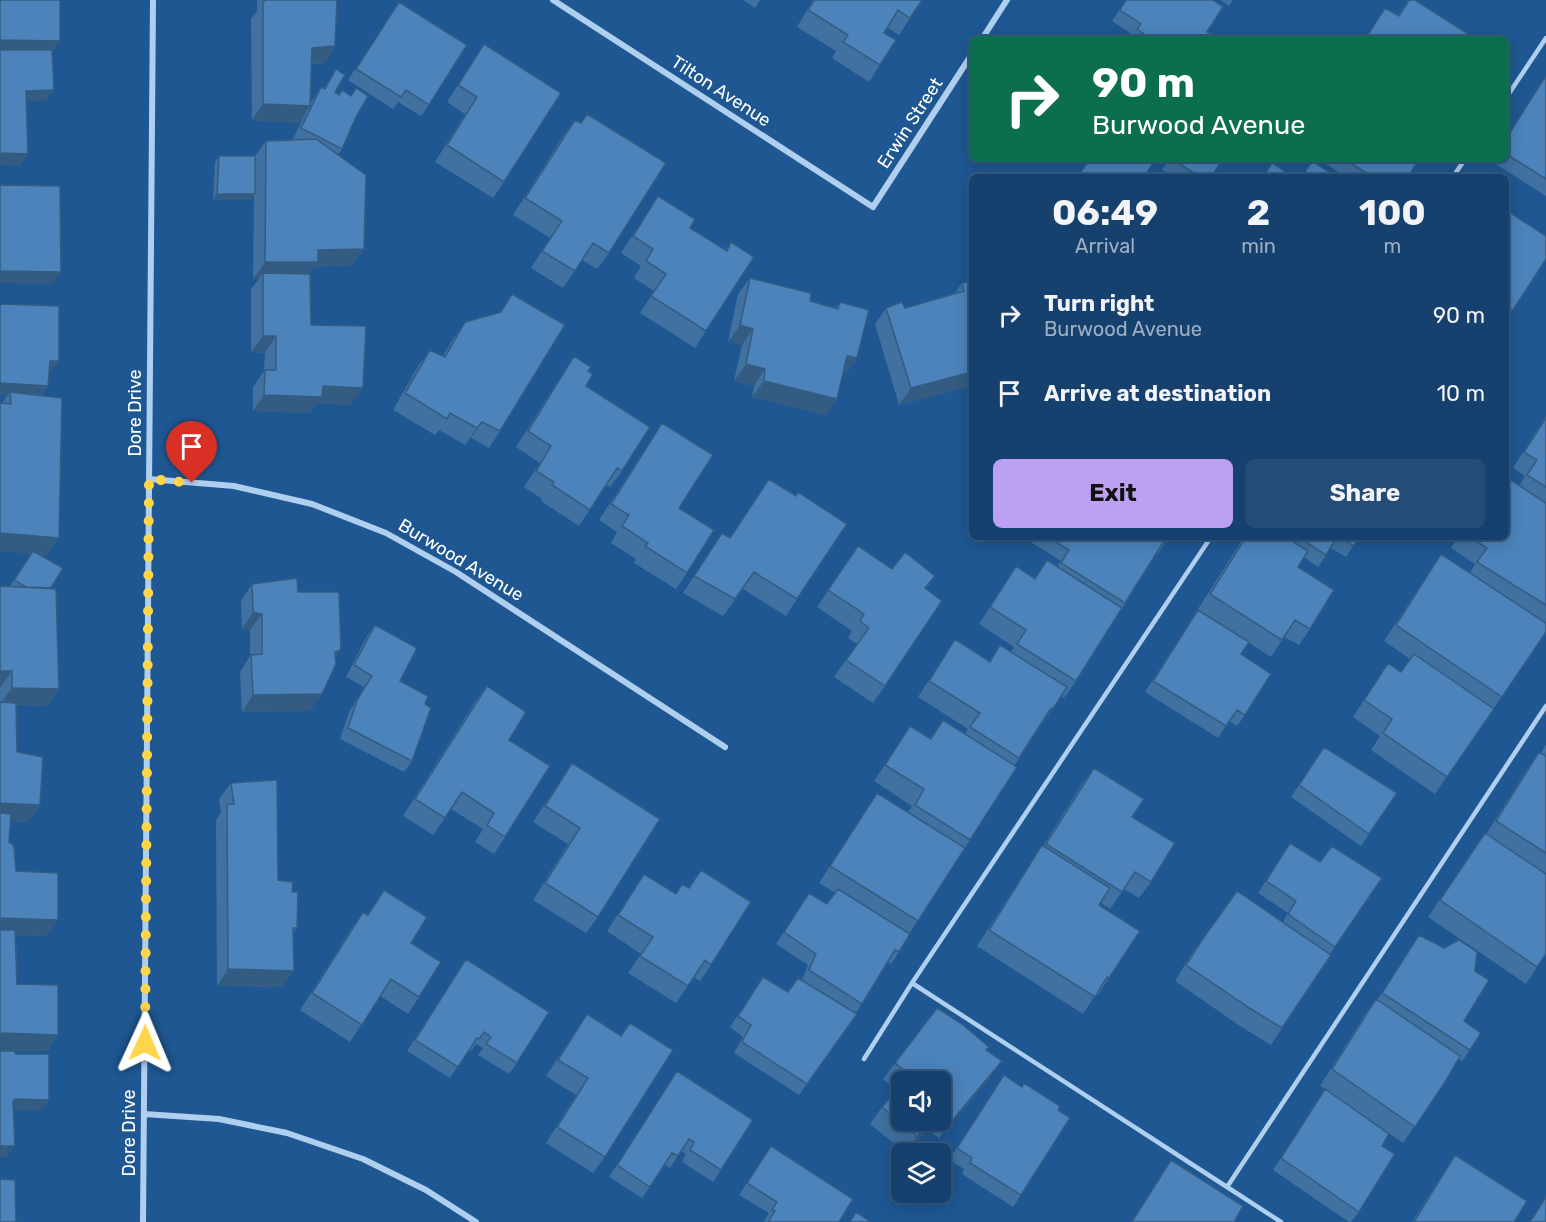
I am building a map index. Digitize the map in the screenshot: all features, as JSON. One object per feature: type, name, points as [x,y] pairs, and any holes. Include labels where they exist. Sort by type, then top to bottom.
[{"type":"street","name":"Dore Drive","points":[[144,1222],[153,0]]},
{"type":"street","name":"Tilton Avenue","points":[[553,0],[873,207]]},
{"type":"street","points":[[984,36],[1007,0]]},
{"type":"street","name":"Erwin Street","points":[[873,207],[969,59]]},
{"type":"street","name":"Burwood Avenue","points":[[149,479],[234,486],[312,504],[386,533],[456,572],[725,747]]},
{"type":"street","points":[[144,1114],[219,1119],[287,1133],[363,1159],[426,1190],[476,1222]]},
{"type":"lane","points":[[1509,94],[1546,38]]},
{"type":"lane","points":[[864,1059],[912,983],[1209,540]]},
{"type":"lane","points":[[1227,1187],[1546,706]]},
{"type":"lane","points":[[912,983],[1281,1222]]},
{"type":"building","points":[[0,0],[60,0],[60,41],[0,40]]},
{"type":"building","points":[[266,0],[337,0],[335,46],[312,48],[310,106],[263,104],[263,2]]},
{"type":"building","points":[[814,0],[922,0],[910,18],[898,10],[884,33],[896,40],[880,65],[843,42],[848,35],[808,10]]},
{"type":"building","points":[[1126,0],[1213,0],[1223,7],[1207,32],[1212,34],[1210,36],[1147,36],[1137,29],[1141,24],[1120,10]]},
{"type":"building","points":[[1409,0],[1415,0],[1471,36],[1367,36],[1385,8],[1399,16]]},
{"type":"building","points":[[399,2],[467,45],[429,105],[406,90],[401,97],[356,69]]},
{"type":"building","points":[[484,44],[561,93],[504,182],[447,145],[477,97],[458,85]]},
{"type":"building","points":[[0,50],[52,50],[54,90],[26,91],[28,154],[0,153]]},
{"type":"building","points":[[336,69],[345,75],[335,92],[339,95],[342,90],[351,96],[356,88],[368,96],[342,149],[301,128],[321,87],[325,89]]},
{"type":"building","points":[[1546,77],[1546,179],[1509,156],[1509,134]]},
{"type":"building","points":[[587,114],[666,163],[609,253],[593,243],[575,271],[542,251],[562,221],[525,198],[575,120],[581,123]]},
{"type":"building","points":[[316,139],[366,175],[364,249],[318,250],[318,262],[265,262],[266,141]]},
{"type":"building","points":[[219,156],[255,156],[255,194],[217,194]]},
{"type":"building","points":[[1088,162],[1154,162],[1146,174],[1079,174]]},
{"type":"building","points":[[1177,162],[1221,162],[1213,174],[1195,174]]},
{"type":"building","points":[[1314,162],[1332,174],[1304,174]]},
{"type":"building","points":[[1349,162],[1417,162],[1410,174],[1368,174]]},
{"type":"building","points":[[1272,163],[1289,174],[1265,174]]},
{"type":"building","points":[[0,185],[60,186],[61,272],[0,271]]},
{"type":"building","points":[[658,196],[695,219],[690,228],[727,251],[731,242],[754,257],[706,331],[651,296],[666,274],[646,261],[653,249],[633,236]]},
{"type":"building","points":[[1509,212],[1546,236],[1546,259],[1513,310],[1509,308]]},
{"type":"building","points":[[263,273],[310,274],[311,325],[366,326],[363,388],[323,386],[322,397],[264,395],[265,370],[276,370],[276,336],[263,336]]},
{"type":"building","points":[[750,278],[811,293],[810,301],[838,309],[840,302],[869,310],[857,358],[847,356],[837,399],[764,381],[765,369],[746,364],[753,329],[740,325]]},
{"type":"building","points":[[969,282],[969,373],[911,388],[886,308],[902,302],[905,308],[964,291],[962,283]]},
{"type":"building","points":[[512,294],[565,325],[500,431],[482,422],[477,428],[450,413],[447,419],[405,393],[430,350],[445,357],[465,322],[501,312]]},
{"type":"building","points":[[0,304],[59,306],[59,361],[50,361],[48,386],[0,383]]},
{"type":"building","points":[[574,356],[591,367],[588,371],[593,374],[586,386],[650,427],[622,471],[617,468],[590,510],[552,485],[554,482],[536,471],[551,446],[528,431]]},
{"type":"building","points":[[10,392],[62,398],[59,538],[0,533],[0,403],[11,404]]},
{"type":"building","points":[[1546,418],[1546,487],[1527,475],[1537,460],[1524,452]]},
{"type":"building","points":[[662,423],[713,455],[679,508],[714,530],[687,573],[645,546],[648,543],[622,526],[629,515],[611,504]]},
{"type":"building","points":[[769,479],[796,496],[798,492],[847,524],[797,599],[754,572],[735,599],[694,576],[722,533],[730,538]]},
{"type":"building","points":[[1509,479],[1546,503],[1546,605],[1477,562],[1487,548],[1475,540],[1509,540]]},
{"type":"building","points":[[1053,540],[1167,540],[1164,541],[1125,603],[1061,563],[1069,550]]},
{"type":"building","points":[[1244,540],[1291,540],[1308,551],[1298,567],[1334,590],[1310,629],[1295,620],[1282,640],[1210,594]]},
{"type":"building","points":[[1303,540],[1335,540],[1326,555]]},
{"type":"building","points":[[1344,540],[1357,540],[1354,546]]},
{"type":"building","points":[[858,546],[892,569],[905,552],[935,576],[925,588],[942,601],[885,686],[846,660],[869,628],[860,621],[864,614],[828,590]]},
{"type":"building","points":[[33,551],[63,568],[51,588],[26,587],[14,580]]},
{"type":"building","points":[[1441,554],[1546,623],[1546,632],[1502,697],[1396,625]]},
{"type":"building","points":[[1047,560],[1122,608],[1076,681],[1017,644],[1026,630],[990,607],[1016,566],[1035,579]]},
{"type":"building","points":[[297,578],[298,592],[339,592],[341,650],[335,652],[336,664],[322,694],[253,695],[251,655],[262,654],[262,614],[253,612],[252,584]]},
{"type":"building","points":[[0,586],[56,589],[59,689],[12,688],[12,671],[0,671]]},
{"type":"building","points":[[1198,610],[1249,642],[1241,654],[1271,674],[1245,715],[1237,710],[1226,726],[1153,681]]},
{"type":"building","points":[[375,625],[417,648],[400,681],[428,696],[425,704],[431,708],[412,761],[348,728],[357,700],[372,676],[354,665]]},
{"type":"building","points":[[955,639],[990,662],[1000,645],[1067,687],[1019,758],[970,727],[980,713],[929,681]]},
{"type":"building","points":[[1414,654],[1494,709],[1447,777],[1383,733],[1392,719],[1364,700],[1388,663],[1401,672]]},
{"type":"building","points":[[487,686],[526,712],[509,740],[550,766],[505,837],[487,825],[494,813],[462,792],[445,818],[415,799]]},
{"type":"building","points":[[0,702],[16,703],[17,752],[43,757],[40,805],[0,803]]},
{"type":"building","points":[[943,720],[1017,767],[970,840],[915,805],[924,789],[885,765],[910,726],[931,739]]},
{"type":"building","points":[[1324,747],[1397,793],[1369,834],[1299,785]]},
{"type":"building","points":[[1539,752],[1546,756],[1546,853],[1496,821]]},
{"type":"building","points":[[572,763],[660,819],[598,917],[545,883],[580,828],[545,806]]},
{"type":"building","points":[[1094,768],[1144,799],[1132,817],[1175,843],[1151,882],[1135,872],[1122,892],[1046,844]]},
{"type":"building","points":[[277,780],[278,880],[293,882],[292,892],[298,892],[297,928],[293,928],[294,971],[228,969],[227,804],[234,804],[231,783]]},
{"type":"building","points":[[877,793],[965,848],[918,921],[830,866]]},
{"type":"building","points":[[0,813],[11,814],[9,842],[14,846],[16,871],[58,873],[58,920],[0,918]]},
{"type":"building","points":[[1485,833],[1546,874],[1546,954],[1537,967],[1440,900]]},
{"type":"building","points":[[1290,843],[1320,862],[1332,846],[1382,878],[1335,947],[1288,914],[1296,901],[1266,881]]},
{"type":"building","points":[[1042,845],[1110,888],[1099,905],[1140,931],[1095,997],[989,930]]},
{"type":"building","points":[[701,870],[751,902],[711,965],[705,960],[688,986],[640,956],[653,937],[618,915],[644,874],[676,894],[682,884],[689,888]]},
{"type":"building","points":[[838,889],[910,934],[899,952],[895,950],[862,1004],[809,970],[816,954],[784,932],[809,893],[827,904]]},
{"type":"building","points":[[384,890],[427,917],[411,943],[441,962],[419,997],[391,979],[362,1025],[312,993],[363,912],[368,915]]},
{"type":"building","points":[[1237,891],[1331,955],[1282,1028],[1186,965]]},
{"type":"building","points":[[0,930],[15,930],[17,984],[58,985],[58,1035],[0,1033]]},
{"type":"building","points":[[1419,935],[1444,948],[1459,940],[1477,952],[1475,971],[1489,980],[1464,1021],[1481,1033],[1470,1050],[1382,993]]},
{"type":"building","points":[[466,959],[549,1012],[517,1063],[486,1044],[491,1037],[484,1032],[479,1039],[477,1038],[458,1067],[415,1040]]},
{"type":"building","points":[[763,977],[788,992],[798,978],[857,1014],[807,1084],[742,1042],[751,1025],[738,1016]]},
{"type":"building","points":[[1376,999],[1460,1056],[1415,1127],[1332,1069]]},
{"type":"building","points":[[937,1008],[962,1024],[989,1047],[986,1050],[1002,1061],[951,1122],[951,1071],[905,1071],[895,1063]]},
{"type":"building","points":[[587,1014],[621,1036],[630,1023],[673,1050],[605,1157],[557,1127],[588,1078],[558,1060]]},
{"type":"building","points":[[0,1051],[14,1051],[16,1054],[49,1054],[49,1100],[15,1099],[13,1102],[15,1146],[0,1146]]},
{"type":"building","points":[[677,1071],[753,1120],[721,1170],[690,1150],[694,1142],[689,1139],[678,1156],[672,1153],[650,1187],[617,1165]]},
{"type":"building","points":[[1004,1075],[1022,1087],[1024,1083],[1060,1106],[1058,1110],[1070,1118],[1021,1195],[970,1163],[972,1158],[957,1148]]},
{"type":"building","points":[[1325,1089],[1389,1134],[1382,1146],[1395,1154],[1359,1212],[1281,1158]]},
{"type":"building","points":[[891,1097],[891,1114],[882,1107]]},
{"type":"building","points":[[911,1131],[922,1131],[917,1136]]},
{"type":"building","points":[[771,1146],[853,1199],[839,1222],[768,1222],[775,1211],[772,1210],[777,1202],[747,1183]]},
{"type":"building","points":[[1455,1155],[1527,1201],[1514,1222],[1414,1222]]},
{"type":"building","points":[[1171,1160],[1243,1206],[1234,1222],[1132,1222]]},
{"type":"building","points":[[0,1179],[15,1180],[16,1222],[0,1222]]},
{"type":"building","points":[[1546,1197],[1546,1222],[1530,1222]]},
{"type":"building","points":[[856,1212],[871,1222],[850,1222]]},
{"type":"route","points":[[145,1043],[149,479],[192,483]]}]
